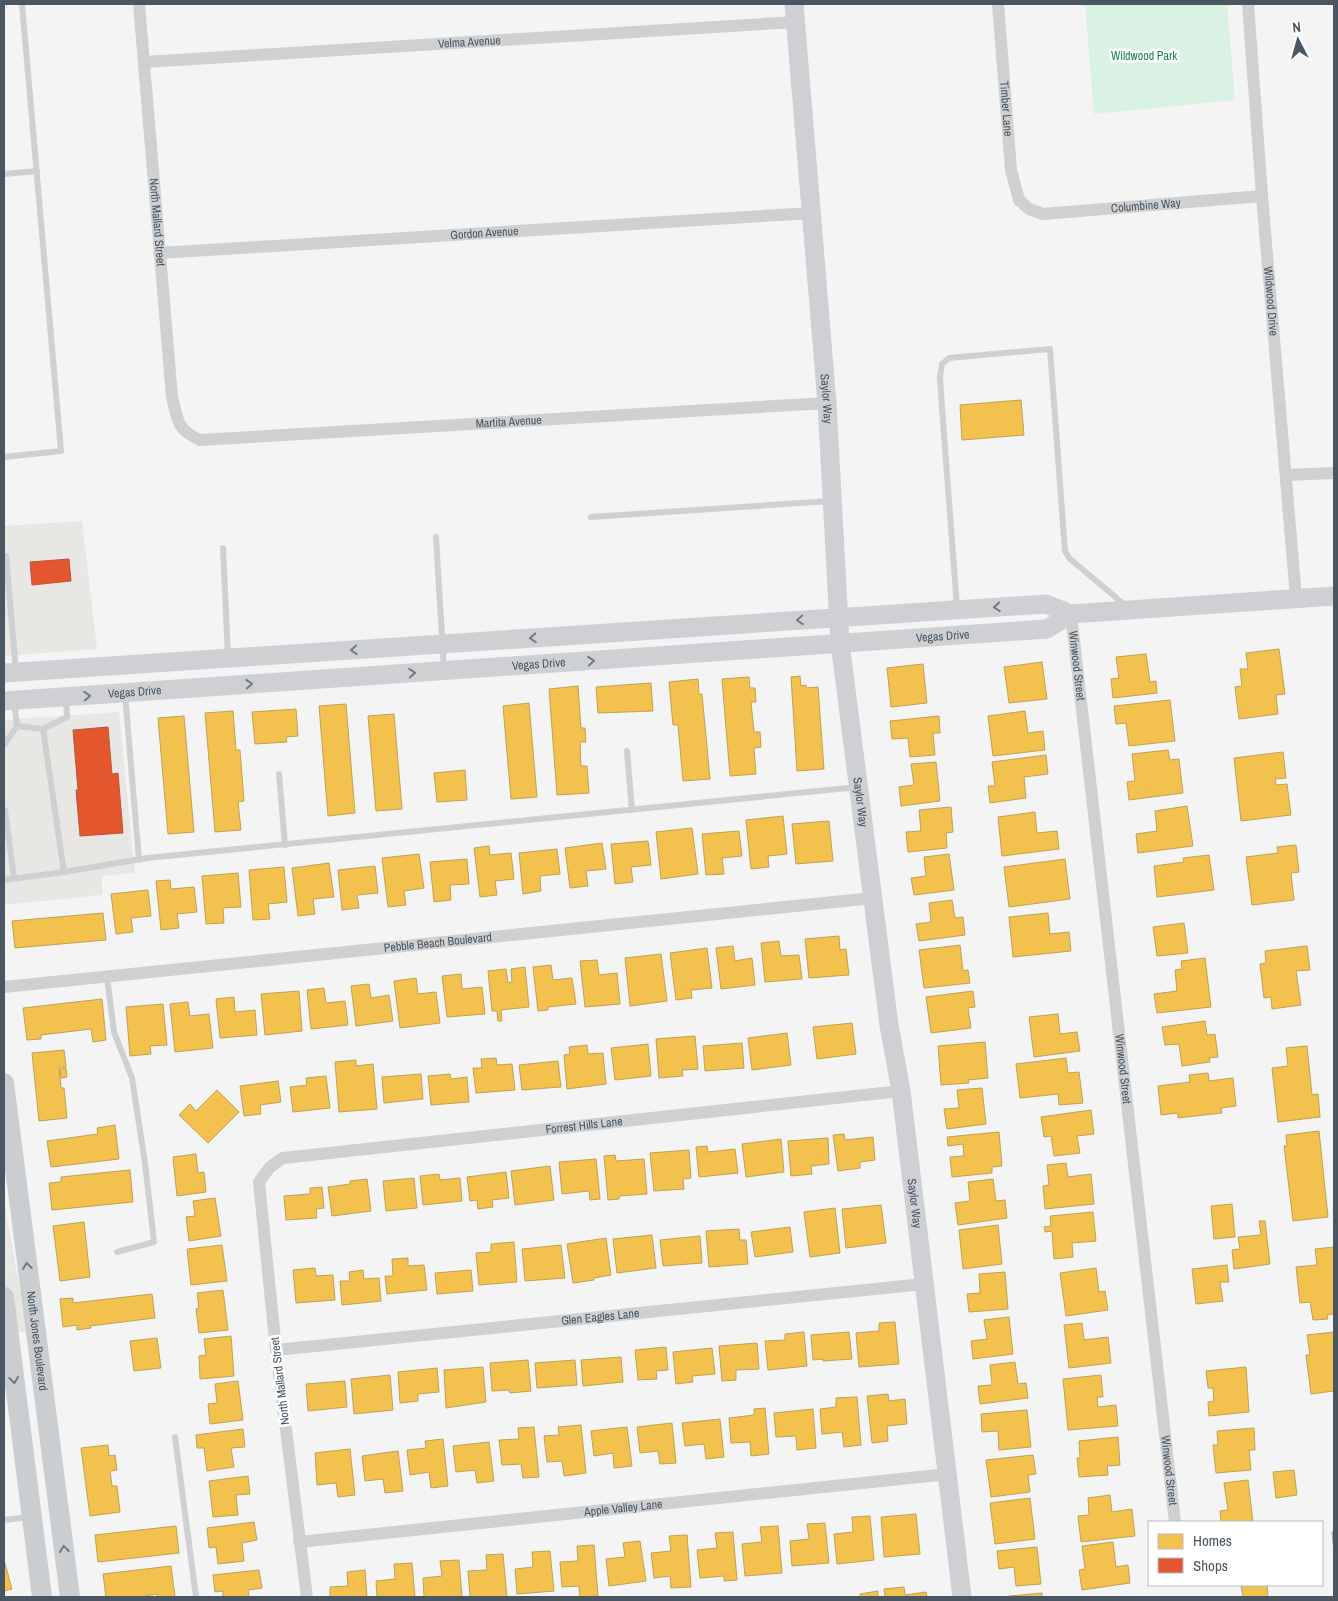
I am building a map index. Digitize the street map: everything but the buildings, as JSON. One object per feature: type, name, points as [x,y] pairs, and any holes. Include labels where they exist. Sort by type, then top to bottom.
[{"type":"main road","name":"Saylor Way","points":[[795,13],[827,403],[840,644],[888,1025],[901,1091],[962,1597]]},
{"type":"main road","name":"Vegas Drive","points":[[10,673],[957,609],[1046,604],[1070,614],[1334,596]]},
{"type":"main road","name":"Vegas Drive","points":[[9,701],[1047,629],[1070,614]]},
{"type":"main road","name":"North Jones Boulevard","points":[[4,1083],[8,1156],[70,1597]]},
{"type":"main road","points":[[5,1309],[42,1597]]},
{"type":"street","name":"North Mallard Street","points":[[139,4],[172,397],[179,426],[190,436]]},
{"type":"street","name":"Timber Lane","points":[[998,4],[1011,170],[1019,200],[1029,209]]},
{"type":"street","name":"Wildwood Drive","points":[[1248,4],[1262,196],[1296,598]]},
{"type":"street","name":"Velma Avenue","points":[[144,62],[795,13]]},
{"type":"street","name":"Columbine Way","points":[[1029,209],[1043,214],[1262,196]]},
{"type":"street","name":"Gordon Avenue","points":[[159,253],[812,213]]},
{"type":"street","name":"Martita Avenue","points":[[190,436],[200,440],[827,403]]},
{"type":"street","points":[[1286,475],[1334,473]]},
{"type":"street","name":"Winwood Street","points":[[1070,614],[1175,1521]]},
{"type":"street","name":"Pebble Beach Boulevard","points":[[4,988],[873,898]]},
{"type":"street","name":"Forrest Hills Lane","points":[[270,1167],[283,1158],[901,1091]]},
{"type":"street","name":"North Mallard Street","points":[[270,1167],[260,1182],[276,1350],[307,1597]]},
{"type":"street","name":"Glen Eagles Lane","points":[[276,1350],[924,1284]]},
{"type":"street","name":"Apple Valley Lane","points":[[299,1542],[948,1474]]},
{"type":"lane","points":[[4,457],[61,452],[22,4]]},
{"type":"lane","points":[[4,174],[36,171]]},
{"type":"lane","points":[[957,609],[940,377],[942,364],[949,358],[1050,349],[1065,551],[1069,558],[1131,610]]},
{"type":"lane","points":[[591,517],[832,501]]},
{"type":"lane","points":[[436,537],[444,671]]},
{"type":"lane","points":[[223,548],[228,658]]},
{"type":"lane","points":[[4,556],[6,556],[10,673]]},
{"type":"lane","points":[[125,693],[139,860]]},
{"type":"lane","points":[[17,726],[43,729],[67,718],[66,697]]},
{"type":"lane","points":[[9,701],[17,726]]},
{"type":"lane","points":[[4,745],[17,726]]},
{"type":"lane","points":[[43,729],[64,872]]},
{"type":"lane","points":[[627,750],[632,810]]},
{"type":"lane","points":[[279,774],[285,845]]},
{"type":"lane","points":[[4,880],[139,860],[859,787]]},
{"type":"lane","points":[[4,802],[14,878]]},
{"type":"lane","points":[[107,977],[114,1032],[132,1078],[145,1162],[154,1242],[117,1252]]},
{"type":"lane","points":[[175,1437],[196,1597]]},
{"type":"lane","points":[[4,1520],[32,1516]]},
{"type":"shaded area","points":[[82,521],[97,649],[4,656],[4,526]]},
{"type":"shaded area","points":[[119,712],[135,873],[102,876],[102,895],[4,905],[4,720]]},
{"type":"shaded area","points":[[4,1202],[28,1332],[4,1334]]},
{"type":"green space","name":"Wildwood Park","points":[[1085,4],[1227,4],[1235,100],[1094,114]]}]
